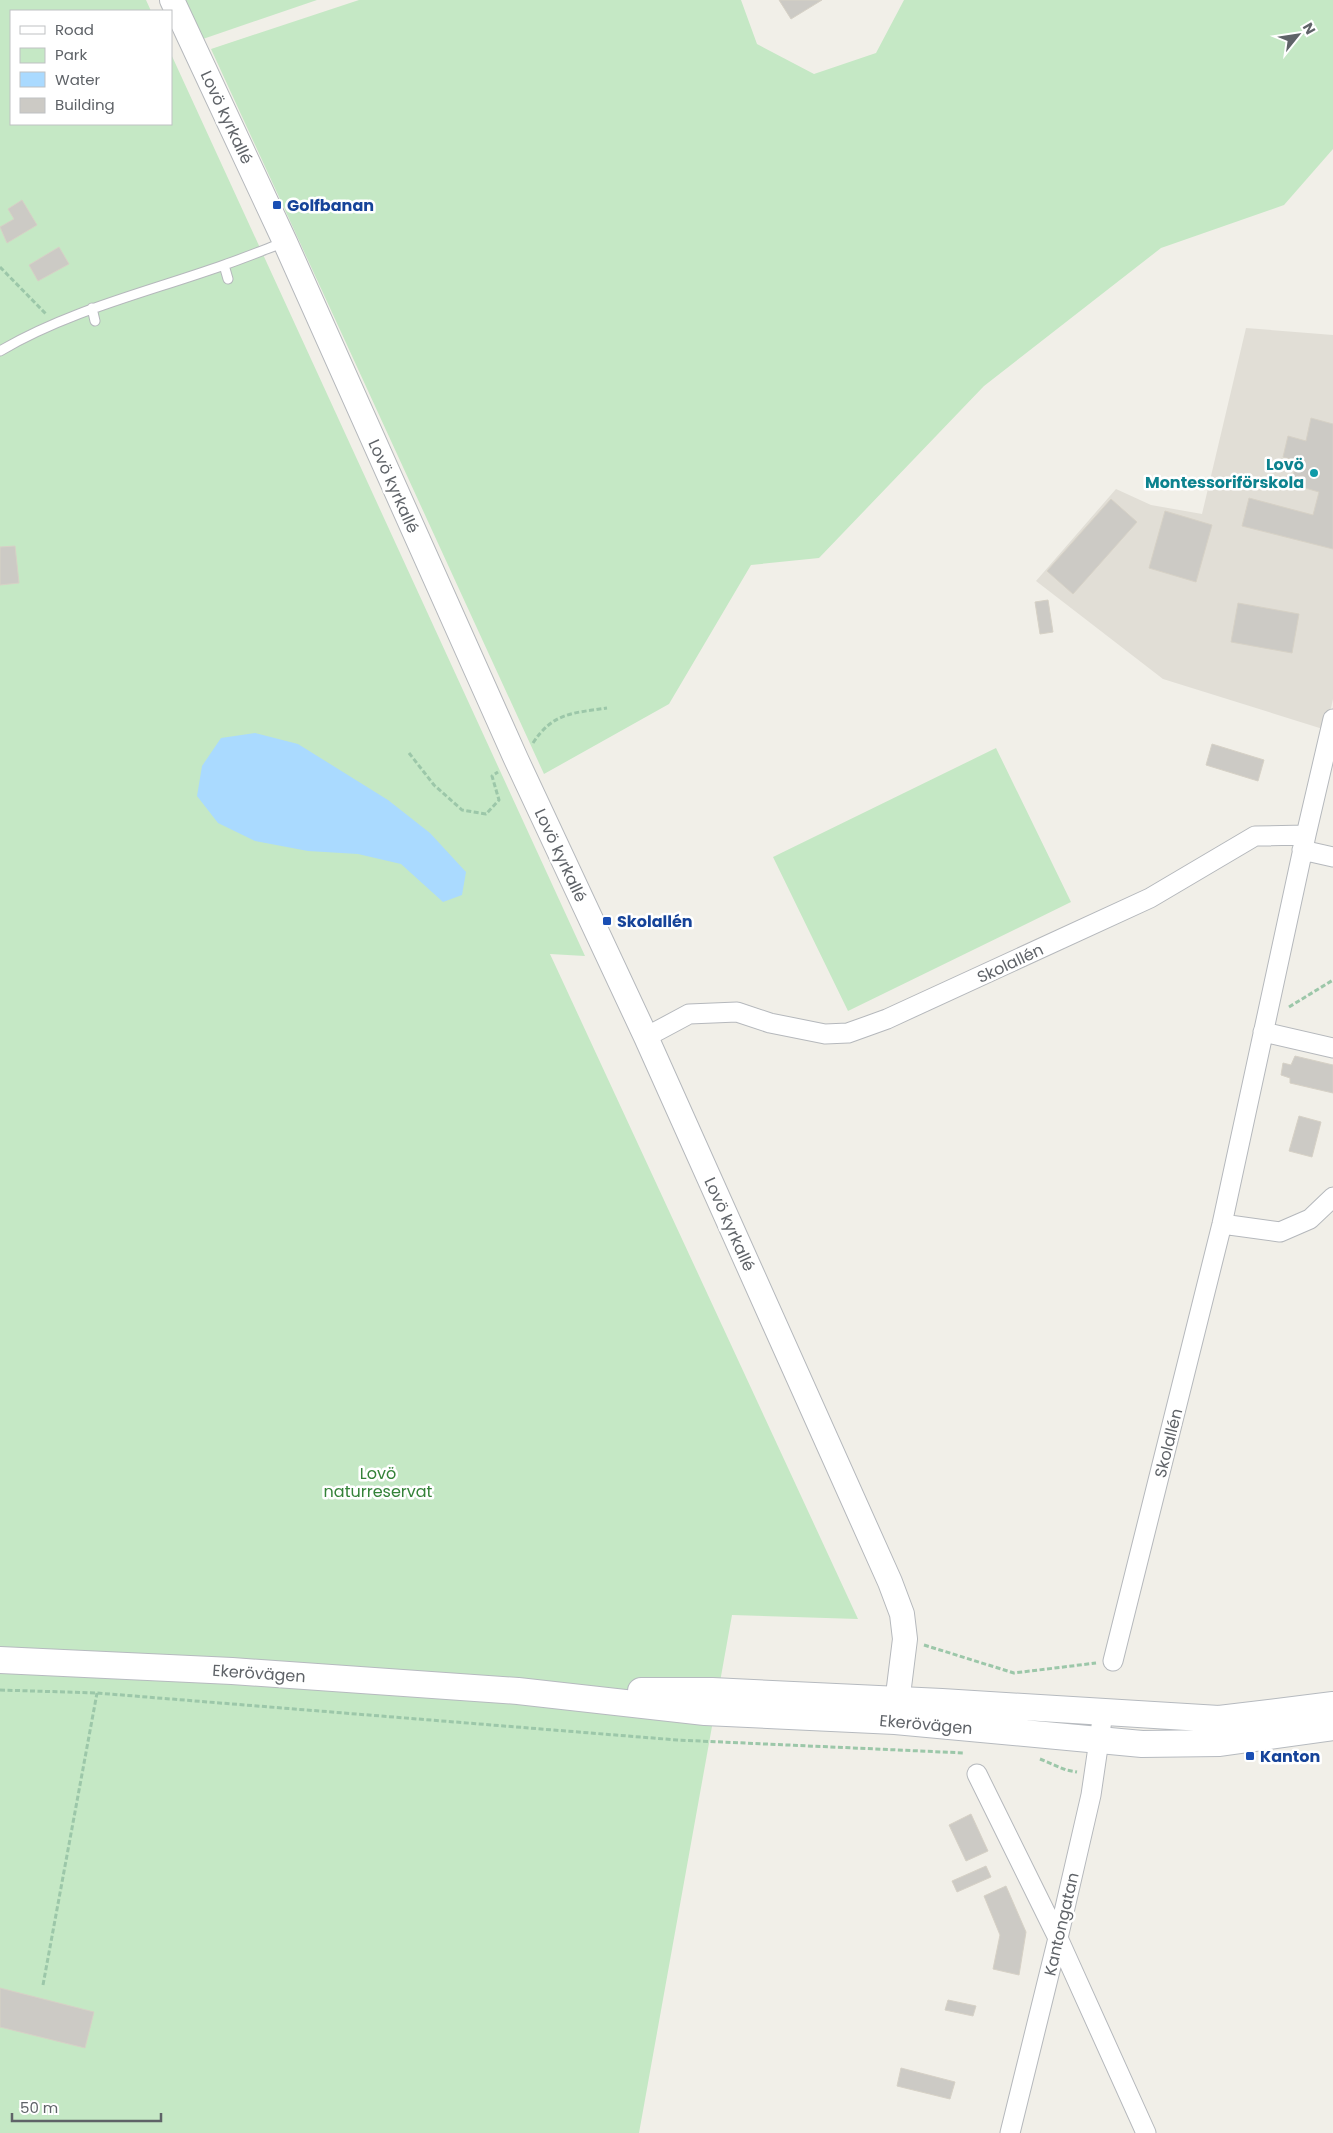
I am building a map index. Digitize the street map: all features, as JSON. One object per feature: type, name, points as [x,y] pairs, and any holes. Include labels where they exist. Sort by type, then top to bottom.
[{"type":"main road","name":"Ekerövägen","points":[[0,1660],[232,1671],[518,1691],[696,1712],[1104,1713],[1219,1719],[1333,1705]]},
{"type":"main road","name":"Ekerövägen","points":[[896,1711],[1142,1744],[1220,1744],[1333,1727]]},
{"type":"street","name":"Lovö kyrkallé","points":[[172,0],[285,242],[516,759],[646,1037],[890,1582],[902,1614],[905,1639],[896,1711]]},
{"type":"street","name":"Skolallén","points":[[1113,1661],[1222,1224],[1304,843],[1333,719]]},
{"type":"street","name":"Skolallén","points":[[646,1037],[689,1014],[737,1012],[770,1024],[825,1034],[848,1032],[887,1019],[1150,898],[1255,836],[1304,843],[1333,857]]},
{"type":"street","points":[[1265,1026],[1333,1048]]},
{"type":"street","points":[[1222,1224],[1280,1232],[1310,1219],[1333,1197]]},
{"type":"street","name":"Kantongatan","points":[[1010,2133],[1096,1774],[1098,1739],[1104,1713]]},
{"type":"street","points":[[976,1774],[1058,1938],[1146,2133]]},
{"type":"lane","points":[[0,351],[32,332],[92,308],[224,265],[285,242]]},
{"type":"lane","points":[[224,265],[228,279]]},
{"type":"lane","points":[[92,308],[95,321]]},
{"type":"path","points":[[0,268],[55,323]]},
{"type":"path","points":[[409,753],[434,785],[462,810],[486,814],[499,800],[492,776],[527,753],[540,732],[550,722],[572,713],[607,708]]},
{"type":"path","points":[[1265,1026],[1333,980]]},
{"type":"path","points":[[905,1639],[1014,1674],[1113,1661]]},
{"type":"path","points":[[43,1985],[102,1665]]},
{"type":"path","points":[[0,1690],[97,1693],[677,1740],[974,1753]]},
{"type":"path","points":[[1033,1756],[1066,1770],[1096,1774]]},
{"type":"shaded area","points":[[1246,328],[1333,335],[1333,699],[1326,730],[1163,679],[1036,581],[1116,489],[1151,505],[1202,514]]},
{"type":"green space","name":"Lovö naturreservat","points":[[0,0],[146,0],[151,10],[10,10],[10,125],[172,125],[172,56],[585,956],[550,954],[858,1619],[732,1615],[639,2133],[0,2133]]},
{"type":"green space","points":[[184,0],[317,0],[200,40]]},
{"type":"green space","points":[[359,0],[741,0],[757,44],[814,74],[876,53],[904,0],[1333,0],[1333,149],[1284,205],[1161,248],[984,386],[819,558],[751,565],[669,704],[544,774],[211,49]]},
{"type":"green space","points":[[996,748],[1071,902],[848,1011],[773,857]]},
{"type":"water","points":[[255,733],[298,744],[388,800],[430,833],[466,872],[462,895],[443,902],[401,864],[358,854],[308,851],[255,841],[218,823],[197,796],[202,766],[221,738]]},
{"type":"building","points":[[779,0],[822,0],[791,19]]},
{"type":"building","points":[[22,200],[37,225],[7,243],[0,227],[14,219],[8,209]]},
{"type":"building","points":[[59,247],[69,264],[38,281],[29,265]]},
{"type":"building","name":"Lovö Montessoriförskola","points":[[1311,418],[1333,424],[1333,549],[1242,526],[1249,498],[1313,515],[1319,492],[1291,484],[1297,461],[1283,457],[1288,436],[1306,441]]},
{"type":"building","points":[[1111,499],[1137,522],[1073,594],[1047,571]]},
{"type":"building","points":[[1165,511],[1212,525],[1196,582],[1149,568]]},
{"type":"building","points":[[15,546],[19,583],[0,585],[0,547]]},
{"type":"building","points":[[1048,600],[1053,632],[1040,634],[1035,602]]},
{"type":"building","points":[[1238,603],[1299,614],[1292,653],[1231,642]]},
{"type":"building","points":[[1212,744],[1264,760],[1258,781],[1206,765]]},
{"type":"building","points":[[1295,1056],[1333,1065],[1333,1093],[1290,1083],[1290,1078],[1281,1075],[1283,1063],[1291,1065]]},
{"type":"building","points":[[1299,1116],[1321,1122],[1312,1157],[1289,1151]]},
{"type":"building","points":[[971,1814],[988,1851],[966,1861],[949,1825]]},
{"type":"building","points":[[986,1866],[991,1877],[957,1892],[952,1881]]},
{"type":"building","points":[[1006,1886],[1026,1932],[1019,1975],[993,1969],[1000,1935],[984,1896]]},
{"type":"building","points":[[0,1988],[94,2012],[85,2048],[0,2027]]},
{"type":"building","points":[[948,2000],[976,2006],[973,2016],[945,2010]]},
{"type":"building","points":[[901,2068],[955,2082],[950,2099],[897,2086]]},
{"type":"place","name":"Golfbanan","points":[[277,205]]},
{"type":"place","name":"Lovö Montessoriförskola","points":[[1314,473]]},
{"type":"place","name":"Skolallén","points":[[607,921]]},
{"type":"place","name":"Kanton","points":[[1250,1756]]}]
